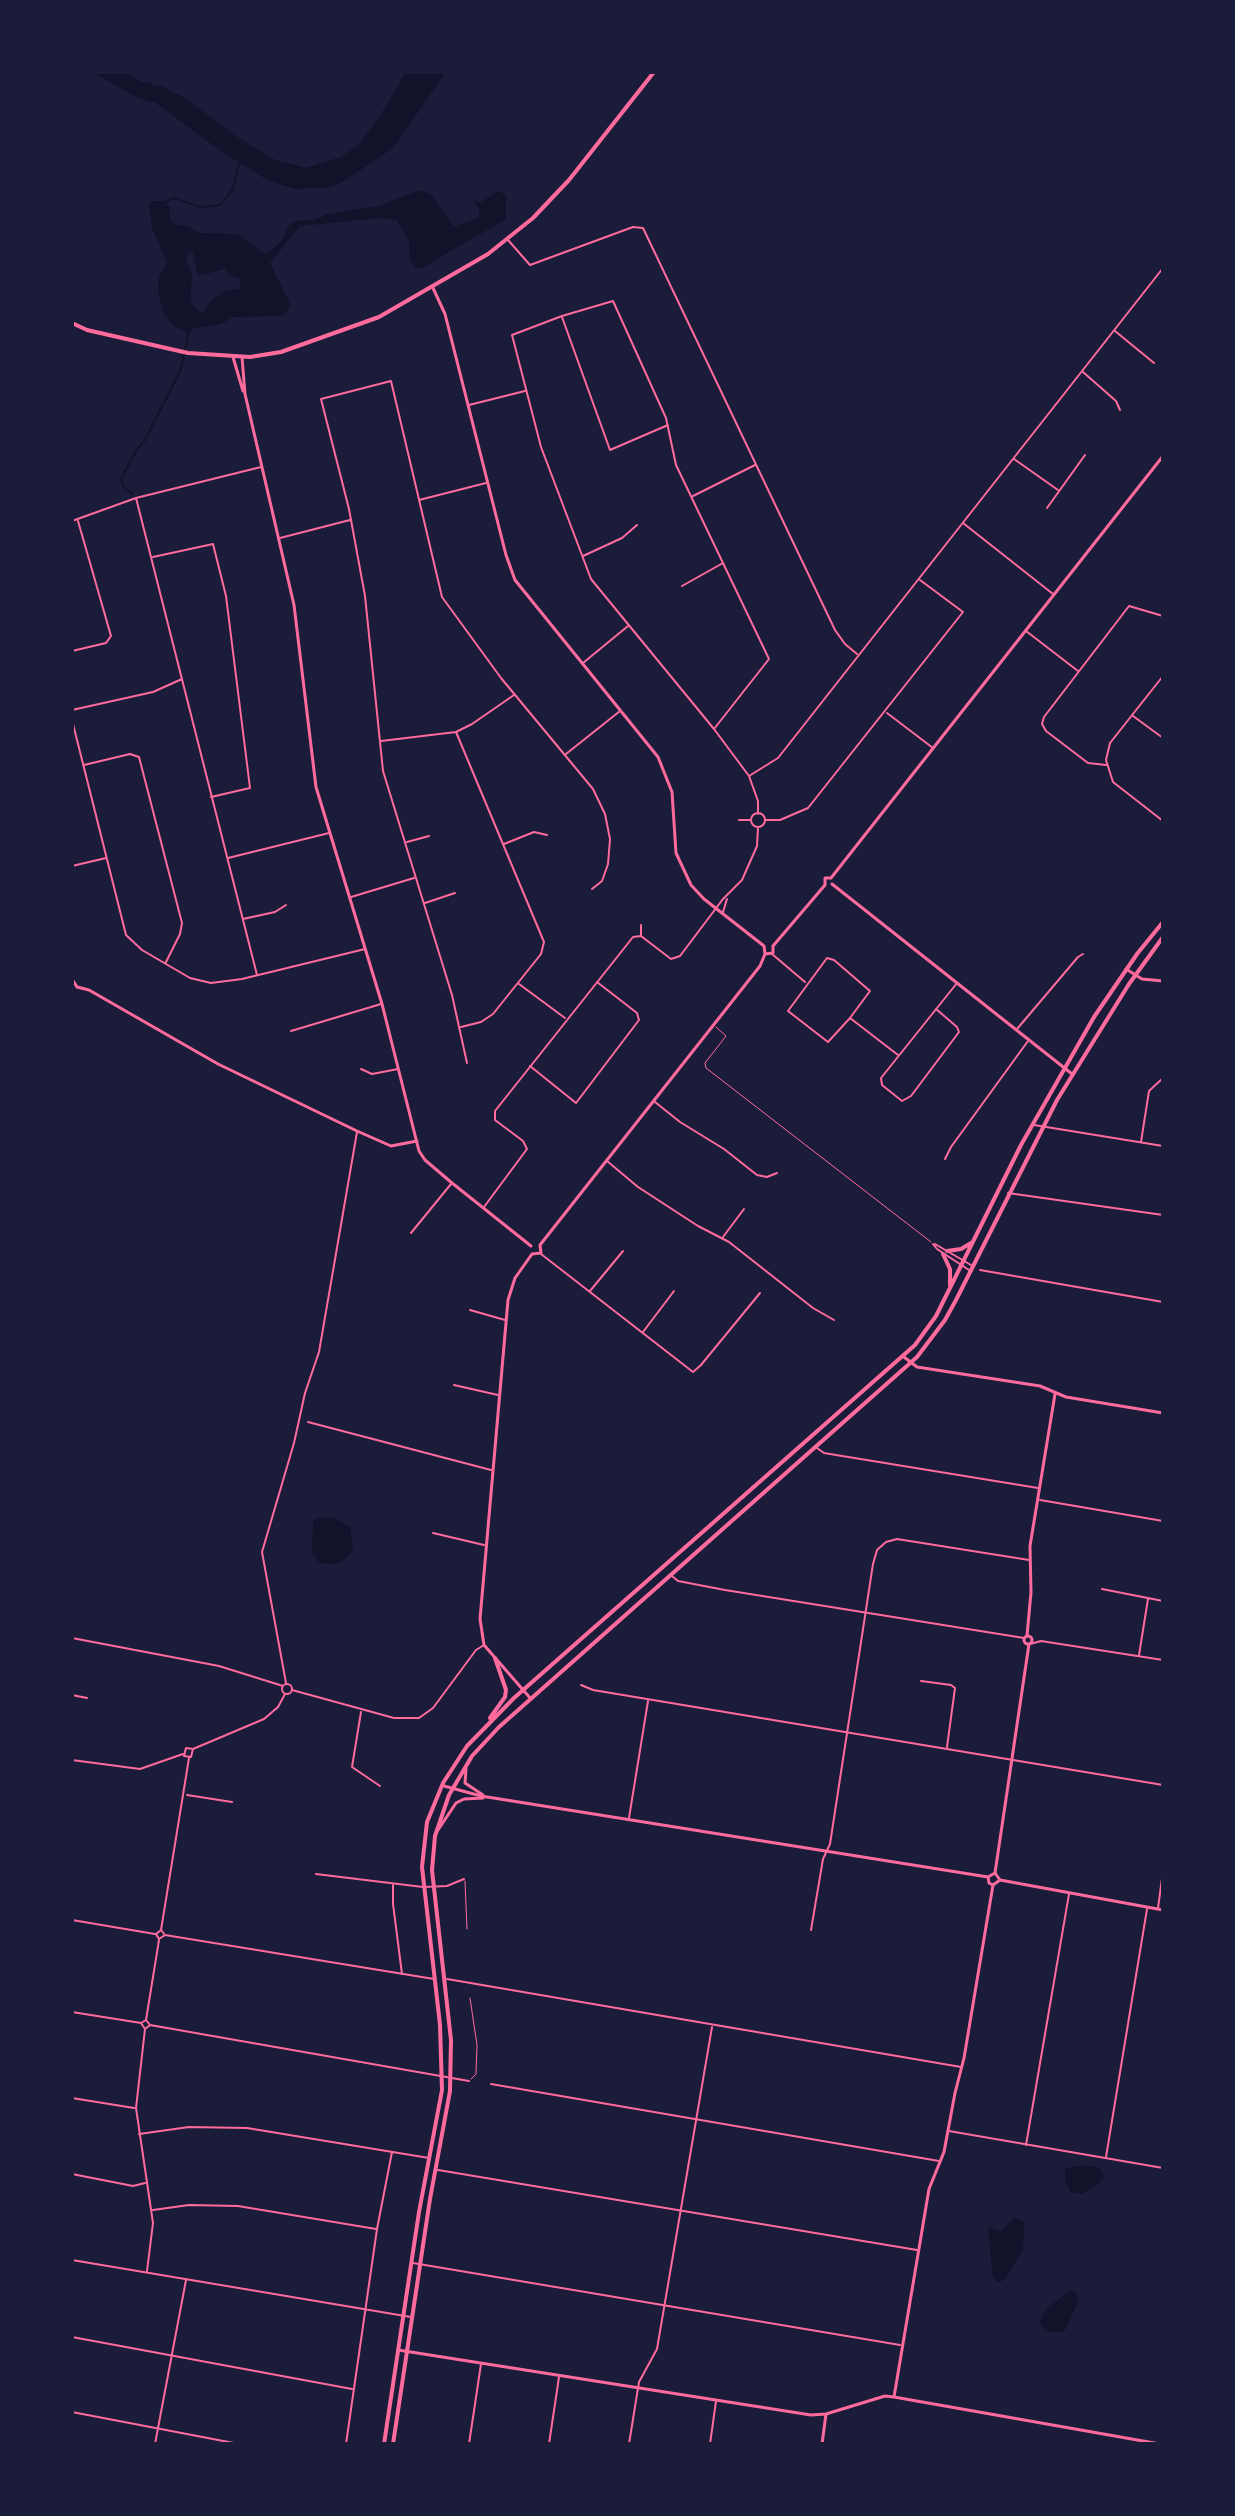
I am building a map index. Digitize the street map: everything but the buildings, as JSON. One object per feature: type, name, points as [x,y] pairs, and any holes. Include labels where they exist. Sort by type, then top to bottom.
[{"type":"main road","points":[[72,323],[87,330],[185,352],[242,357],[281,352],[379,317],[488,254],[533,218],[569,180],[654,72]]},
{"type":"main road","points":[[484,1726],[904,1357],[936,1316],[1032,1124],[1094,1017],[1163,922]]},
{"type":"main road","points":[[393,2444],[451,2078],[451,2040],[432,1886],[435,1836],[452,1790],[472,1756],[531,1699],[910,1364],[945,1320],[1041,1128],[1072,1074],[1163,937]]},
{"type":"main road","points":[[950,1287],[950,1269],[945,1252],[961,1249],[973,1242]]},
{"type":"main road","points":[[384,2444],[440,2106],[442,2075],[435,1979],[423,1887],[424,1835],[452,1766],[506,1694],[506,1683],[495,1658]]},
{"type":"street","points":[[507,239],[530,265],[633,227],[643,228],[838,636],[857,654]]},
{"type":"street","points":[[749,776],[778,758],[1163,268]]},
{"type":"street","points":[[433,288],[445,314],[515,580],[658,757],[673,800],[672,833],[678,862],[691,885],[764,946],[773,946]]},
{"type":"street","points":[[714,729],[769,659],[676,465],[668,425],[613,301],[512,335],[541,447],[581,557],[594,583],[749,776],[758,801],[758,814],[752,820],[739,820]]},
{"type":"street","points":[[562,316],[610,450],[668,425]]},
{"type":"street","points":[[1114,330],[1154,363]]},
{"type":"street","points":[[233,357],[245,394],[294,605],[316,787],[382,1004],[417,1141],[425,1160],[531,1246],[532,1254],[513,1283],[506,1320],[480,1619],[484,1645],[531,1699]]},
{"type":"street","points":[[242,357],[245,394]]},
{"type":"street","points":[[1082,372],[1116,401],[1120,410]]},
{"type":"street","points":[[467,1063],[460,1027],[383,771],[365,596],[352,520],[321,399],[391,381],[442,597],[514,695],[593,789],[609,828],[610,848],[605,874],[592,889]]},
{"type":"street","points":[[468,405],[526,391]]},
{"type":"street","points":[[1047,508],[1085,455]]},
{"type":"street","points":[[1013,459],[1059,491]]},
{"type":"street","points":[[1072,1074],[832,884],[831,878],[1162,459]]},
{"type":"street","points":[[691,497],[756,464]]},
{"type":"street","points":[[72,521],[136,498],[262,467]]},
{"type":"street","points":[[418,501],[488,482]]},
{"type":"street","points":[[136,498],[257,975]]},
{"type":"street","points":[[72,651],[106,643],[111,636],[78,520]]},
{"type":"street","points":[[280,538],[352,520]]},
{"type":"street","points":[[962,523],[1053,594]]},
{"type":"street","points":[[581,557],[622,538],[637,525]]},
{"type":"street","points":[[152,558],[213,544],[226,596],[250,788],[211,797]]},
{"type":"street","points":[[682,586],[724,562]]},
{"type":"street","points":[[765,820],[780,820],[808,808],[963,612],[919,579]]},
{"type":"street","points":[[1106,765],[1086,762],[1043,727],[1044,717],[1129,606],[1163,616]]},
{"type":"street","points":[[582,663],[628,625]]},
{"type":"street","points":[[1025,630],[1080,672]]},
{"type":"street","points":[[1163,676],[1110,743],[1106,765],[1110,778],[1117,786],[1163,821]]},
{"type":"street","points":[[72,710],[153,692],[182,679]]},
{"type":"street","points":[[380,741],[456,732],[514,695]]},
{"type":"street","points":[[565,754],[620,711]]},
{"type":"street","points":[[886,712],[933,748]]},
{"type":"street","points":[[1132,715],[1163,738]]},
{"type":"street","points":[[72,720],[126,935],[142,950],[190,978],[211,983],[365,949]]},
{"type":"street","points":[[456,732],[544,946],[489,1017],[460,1027]]},
{"type":"street","points":[[83,765],[130,754],[139,757],[182,923],[180,934],[165,963]]},
{"type":"street","points":[[758,814],[765,820]]},
{"type":"street","points":[[495,1120],[495,1111],[633,937],[641,936],[669,958],[676,959],[742,880],[757,846],[758,827],[752,820]]},
{"type":"street","points":[[758,827],[765,820]]},
{"type":"street","points":[[502,845],[534,832],[547,835]]},
{"type":"street","points":[[227,858],[329,833]]},
{"type":"street","points":[[405,842],[429,836]]},
{"type":"street","points":[[72,866],[106,858]]},
{"type":"street","points":[[350,898],[415,878]]},
{"type":"street","points":[[772,954],[773,946],[825,885],[825,878],[831,878]]},
{"type":"street","points":[[825,885],[828,887],[832,884]]},
{"type":"street","points":[[424,903],[455,893]]},
{"type":"street","points":[[723,914],[727,898]]},
{"type":"street","points":[[242,920],[275,912],[286,905]]},
{"type":"street","points":[[641,925],[641,936]]},
{"type":"street","points":[[544,946],[549,947]]},
{"type":"street","points":[[760,1293],[695,1371],[683,1366],[541,1253],[540,1245],[760,966],[765,954],[764,946]]},
{"type":"street","points":[[765,954],[772,954],[806,983]]},
{"type":"street","points":[[1016,1030],[1083,954]]},
{"type":"street","points":[[831,958],[868,987],[869,994],[850,1018],[828,1042],[790,1014],[788,1007],[825,960],[831,958]]},
{"type":"street","points":[[1126,969],[1142,979],[1163,981]]},
{"type":"street","points":[[72,979],[77,987],[89,990],[230,1070],[357,1131],[391,1146],[417,1141]]},
{"type":"street","points":[[530,1066],[576,1103],[639,1020],[637,1013],[596,982]]},
{"type":"street","points":[[518,983],[567,1019]]},
{"type":"street","points":[[936,1009],[959,1032],[905,1101],[881,1082],[881,1078],[898,1055],[957,983]]},
{"type":"street","points":[[72,991],[77,987]]},
{"type":"street","points":[[291,1031],[382,1004]]},
{"type":"street","points":[[850,1018],[898,1055]]},
{"type":"street","points":[[945,1159],[1029,1040]]},
{"type":"street","points":[[361,1069],[372,1074],[399,1068]]},
{"type":"street","points":[[1141,1143],[1149,1091],[1163,1078]]},
{"type":"street","points":[[654,1101],[757,1175],[767,1177],[777,1173]]},
{"type":"street","points":[[489,1124],[495,1120]]},
{"type":"street","points":[[495,1120],[527,1146]]},
{"type":"street","points":[[1032,1124],[1041,1128],[1163,1146]]},
{"type":"street","points":[[285,1694],[262,1552],[319,1352],[357,1131]]},
{"type":"street","points":[[527,1146],[533,1144]]},
{"type":"street","points":[[484,1208],[526,1152],[527,1146]]},
{"type":"street","points":[[606,1161],[638,1187],[722,1238],[813,1308],[834,1320]]},
{"type":"street","points":[[411,1233],[452,1183]]},
{"type":"street","points":[[1008,1193],[1163,1215]]},
{"type":"street","points":[[722,1238],[744,1209]]},
{"type":"street","points":[[531,1246],[536,1243],[540,1245]]},
{"type":"street","points":[[933,1244],[971,1268]]},
{"type":"street","points":[[589,1292],[623,1251]]},
{"type":"street","points":[[532,1254],[541,1253]]},
{"type":"street","points":[[980,1270],[1163,1302]]},
{"type":"street","points":[[643,1333],[674,1291]]},
{"type":"street","points":[[470,1310],[506,1320]]},
{"type":"street","points":[[904,1357],[917,1367],[1040,1386],[1055,1393],[1163,1413]]},
{"type":"street","points":[[454,1385],[500,1395]]},
{"type":"street","points":[[1029,1644],[1025,1643],[1031,1592],[1032,1533],[1055,1393]]},
{"type":"street","points":[[308,1422],[492,1471]]},
{"type":"street","points":[[816,1447],[824,1453],[1041,1489]]},
{"type":"street","points":[[1039,1499],[1163,1521]]},
{"type":"street","points":[[433,1533],[485,1545]]},
{"type":"street","points":[[811,1930],[848,1732],[877,1550],[886,1542],[897,1539],[1030,1561]]},
{"type":"street","points":[[671,1575],[678,1581],[1026,1637]]},
{"type":"street","points":[[1102,1589],[1163,1601]]},
{"type":"street","points":[[1139,1656],[1148,1599]]},
{"type":"street","points":[[72,1638],[219,1666],[291,1685],[292,1690]]},
{"type":"street","points":[[1029,1644],[1041,1641],[1163,1660]]},
{"type":"street","points":[[1029,1644],[995,1873],[1000,1880],[1160,1909],[1163,1871]]},
{"type":"street","points":[[72,1760],[140,1769],[264,1719],[292,1690],[404,1720],[425,1715],[476,1650],[484,1645]]},
{"type":"street","points":[[921,1681],[951,1685],[955,1690],[947,1748]]},
{"type":"street","points":[[581,1685],[593,1690],[1163,1785]]},
{"type":"street","points":[[72,1695],[87,1698]]},
{"type":"street","points":[[629,1819],[648,1699]]},
{"type":"street","points":[[362,1711],[352,1767],[380,1786]]},
{"type":"street","points":[[72,1920],[156,1934],[161,1930],[193,1749]]},
{"type":"street","points":[[183,1754],[189,1758]]},
{"type":"street","points":[[472,1756],[465,1772],[465,1783],[490,1798]]},
{"type":"street","points":[[442,1785],[490,1798],[988,1877],[995,1873]]},
{"type":"street","points":[[185,1794],[232,1802]]},
{"type":"street","points":[[435,1836],[456,1803],[464,1799],[490,1798]]},
{"type":"street","points":[[316,1874],[423,1887],[447,1886],[464,1879]]},
{"type":"street","points":[[988,1877],[993,1885]]},
{"type":"street","points":[[894,2397],[931,2179],[941,2161],[962,2067],[993,1885],[1000,1880]]},
{"type":"street","points":[[393,1883],[403,1975]]},
{"type":"street","points":[[1026,2145],[1069,1893]]},
{"type":"street","points":[[1106,2157],[1147,1909]]},
{"type":"street","points":[[161,1930],[165,1935],[435,1979]]},
{"type":"street","points":[[156,1934],[159,1939],[146,2020],[150,2025],[469,2081]]},
{"type":"street","points":[[159,1939],[165,1935]]},
{"type":"street","points":[[443,1979],[962,2067]]},
{"type":"street","points":[[72,2012],[141,2023],[146,2020]]},
{"type":"street","points":[[141,2023],[145,2029],[136,2108],[151,2210],[152,2243],[147,2272]]},
{"type":"street","points":[[145,2029],[150,2025]]},
{"type":"street","points":[[629,2444],[638,2387],[657,2349],[713,2025]]},
{"type":"street","points":[[491,2084],[941,2161]]},
{"type":"street","points":[[72,2098],[136,2108]]},
{"type":"street","points":[[139,2134],[220,2126],[430,2159]]},
{"type":"street","points":[[947,2131],[1163,2168]]},
{"type":"street","points":[[346,2444],[377,2229],[392,2152]]},
{"type":"street","points":[[436,2169],[919,2250]]},
{"type":"street","points":[[72,2174],[133,2186],[147,2183]]},
{"type":"street","points":[[151,2210],[189,2205],[238,2206],[377,2229]]},
{"type":"street","points":[[72,2260],[412,2317]]},
{"type":"street","points":[[412,2262],[902,2345]]},
{"type":"street","points":[[155,2444],[186,2279]]},
{"type":"street","points":[[72,2337],[353,2389]]},
{"type":"street","points":[[398,2350],[811,2415],[826,2414],[877,2398],[894,2397],[1128,2441],[1160,2444]]},
{"type":"street","points":[[469,2444],[481,2363]]},
{"type":"street","points":[[549,2444],[559,2376]]},
{"type":"street","points":[[710,2444],[716,2400]]},
{"type":"street","points":[[72,2412],[239,2444]]},
{"type":"street","points":[[822,2444],[826,2414]]},
{"type":"lane","points":[[714,1025],[726,1036],[705,1063],[706,1068],[933,1244]]},
{"type":"lane","points":[[464,1879],[467,1929]]},
{"type":"lane","points":[[469,2081],[476,2074],[477,2045],[470,1998]]},
{"type":"shaded area","points":[[92,72],[128,72],[140,81],[163,87],[185,98],[275,160],[306,168],[341,157],[360,143],[406,72],[446,72],[393,148],[341,183],[331,187],[296,189],[269,181],[222,152],[156,103],[138,98]]},
{"type":"shaded area","points":[[420,190],[431,194],[454,227],[479,217],[479,209],[472,200],[481,202],[498,191],[506,195],[506,219],[422,268],[415,267],[410,260],[409,241],[397,220],[380,218],[300,226],[270,263],[291,306],[282,316],[233,317],[221,324],[193,328],[189,334],[171,323],[163,313],[158,290],[159,276],[167,262],[152,228],[149,206],[152,201],[164,201],[169,206],[170,219],[174,224],[200,233],[238,234],[263,253],[268,253],[281,241],[295,221],[315,220],[327,214],[379,206]],"holes":[[[190,251],[198,276],[225,269],[229,275],[240,278],[240,289],[225,291],[210,302],[202,314],[190,301],[192,277],[186,258]]]},
{"type":"shaded area","points":[[320,1517],[334,1518],[350,1527],[353,1548],[349,1556],[336,1564],[320,1563],[312,1554],[313,1521]]},
{"type":"shaded area","points":[[1083,2165],[1101,2168],[1104,2178],[1082,2194],[1071,2192],[1065,2180],[1065,2169]]},
{"type":"shaded area","points":[[1014,2218],[1024,2221],[1023,2250],[1005,2279],[998,2283],[993,2277],[988,2227],[1001,2231]]},
{"type":"shaded area","points":[[1071,2290],[1079,2299],[1066,2329],[1046,2331],[1040,2323],[1046,2309]]},
{"type":"waterway","points":[[166,202],[174,198],[200,207],[220,205],[233,189],[239,162]]},
{"type":"waterway","points":[[133,494],[125,489],[121,479],[181,369],[189,333]]}]
